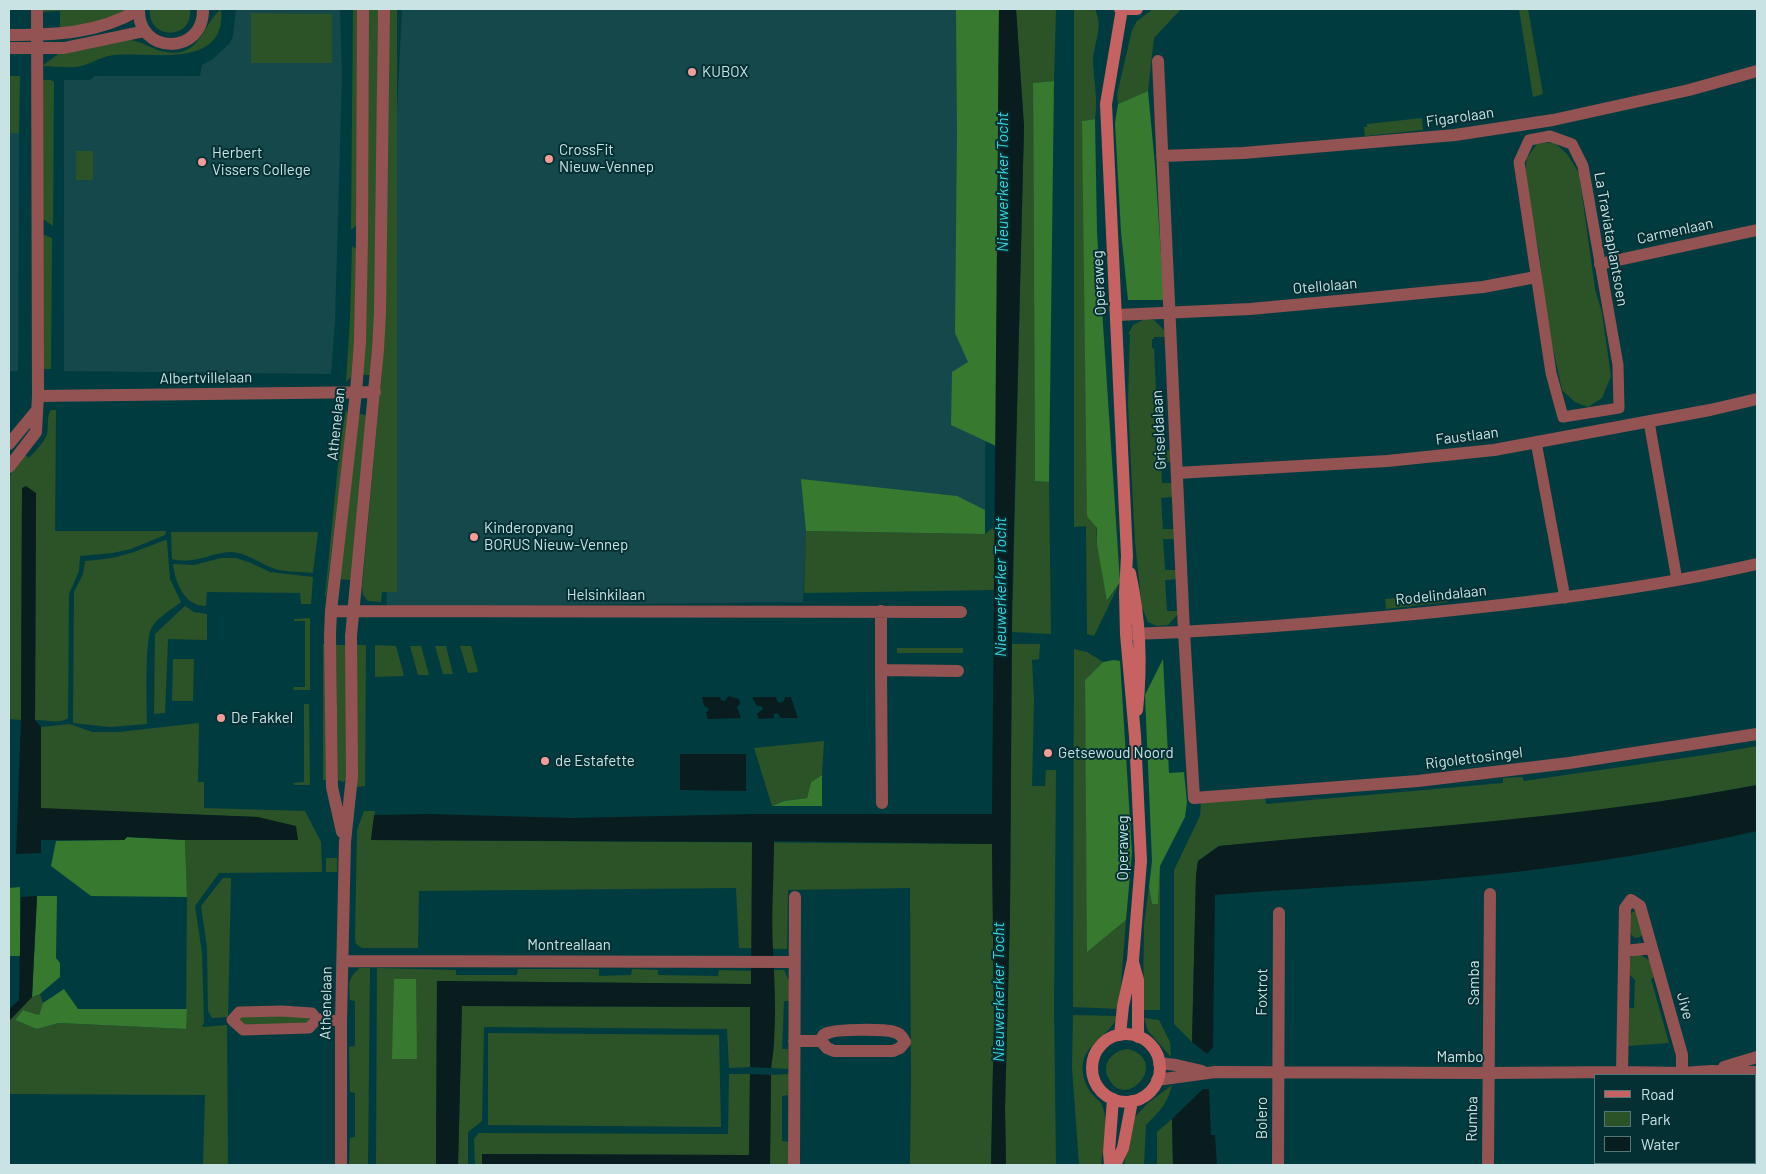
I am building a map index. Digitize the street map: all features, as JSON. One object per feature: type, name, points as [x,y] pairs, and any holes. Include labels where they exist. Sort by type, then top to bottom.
[{"type":"main road","points":[[1121,9],[1137,9]]},
{"type":"main road","name":"Operaweg","points":[[1120,1035],[1123,1006],[1133,960],[1141,861],[1132,634],[1125,593],[1127,556],[1106,104],[1121,9]]},
{"type":"main road","name":"Operaweg","points":[[1133,960],[1138,980],[1138,1036]]},
{"type":"main road","points":[[1129,1034],[1138,1036],[1152,1047],[1159,1062],[1157,1080],[1147,1094],[1132,1101],[1113,1099],[1104,1094],[1097,1085],[1093,1075],[1092,1064],[1095,1054],[1109,1038],[1129,1034]]},
{"type":"main road","points":[[1110,1165],[1109,1152],[1113,1099]]},
{"type":"main road","points":[[1116,1165],[1123,1148],[1132,1101]]},
{"type":"street","points":[[9,467],[36,432],[38,396],[37,9]]},
{"type":"street","name":"Athenelaan","points":[[345,842],[332,787],[331,611],[356,392],[361,303],[363,9]]},
{"type":"street","name":"Athenelaan","points":[[341,1165],[341,1021],[345,842],[352,776],[352,611],[375,392],[380,313],[384,9]]},
{"type":"street","points":[[9,35],[60,35],[112,23],[138,10],[141,25],[151,38],[166,44],[184,42],[197,31],[206,11]]},
{"type":"street","points":[[9,48],[64,48],[145,31]]},
{"type":"street","name":"Griseldalaan","points":[[1158,61],[1184,632],[1194,798]]},
{"type":"street","name":"Figarolaan","points":[[1162,156],[1252,152],[1455,135],[1553,120],[1689,90],[1757,71]]},
{"type":"street","name":"La Traviataplantsoen","points":[[1550,136],[1572,144],[1583,166],[1600,264],[1618,365],[1619,408],[1563,417],[1552,373],[1518,162],[1529,140],[1550,136]]},
{"type":"street","name":"Carmenlaan","points":[[1600,264],[1757,230]]},
{"type":"street","name":"Otellolaan","points":[[1117,316],[1258,308],[1463,289],[1536,277]]},
{"type":"street","name":"Albertvillelaan","points":[[38,396],[375,392]]},
{"type":"street","name":"Faustlaan","points":[[1177,473],[1401,460],[1494,450],[1649,422],[1757,399]]},
{"type":"street","points":[[9,444],[37,410]]},
{"type":"street","points":[[1649,422],[1677,580]]},
{"type":"street","points":[[1536,442],[1564,598]]},
{"type":"street","name":"Rodelindalaan","points":[[1132,634],[1374,618],[1564,598],[1677,580],[1757,564]]},
{"type":"street","name":"Helsinkilaan","points":[[331,611],[961,612]]},
{"type":"street","points":[[881,611],[882,803]]},
{"type":"street","points":[[881,670],[958,671]]},
{"type":"street","name":"Rigolettosingel","points":[[1194,798],[1418,781],[1569,764],[1757,734]]},
{"type":"street","name":"Samba","points":[[1490,894],[1490,1073]]},
{"type":"street","points":[[794,1165],[795,897]]},
{"type":"street","name":"Jive","points":[[1622,1072],[1625,908],[1631,900],[1640,906],[1682,1055],[1682,1074]]},
{"type":"street","name":"Foxtrot","points":[[1278,1072],[1279,913]]},
{"type":"street","points":[[1625,951],[1652,948]]},
{"type":"street","name":"Montreallaan","points":[[343,960],[794,962]]},
{"type":"street","points":[[317,1019],[310,1028],[243,1030],[232,1020],[239,1012],[282,1011],[312,1013],[317,1019],[341,1021]]},
{"type":"street","points":[[794,1040],[821,1041],[827,1048],[834,1051],[893,1051],[900,1048],[904,1042],[903,1038],[893,1031],[844,1030],[826,1033],[821,1041]]},
{"type":"street","name":"Mambo","points":[[1712,1071],[1757,1058]]},
{"type":"street","name":"Mambo","points":[[1159,1062],[1176,1064],[1207,1072]]},
{"type":"street","name":"Mambo","points":[[1157,1080],[1207,1072],[1622,1072],[1682,1074],[1712,1071],[1757,1072]]},
{"type":"street","name":"Bolero","points":[[1278,1072],[1278,1165]]},
{"type":"street","name":"Rumba","points":[[1488,1165],[1490,1073]]},
{"type":"shaded area","name":"Herbert Vissers College","points":[[236,9],[340,9],[342,76],[335,321],[331,374],[64,371],[64,80],[90,80],[95,76],[200,76],[202,65],[213,59],[230,43],[233,36]]},
{"type":"shaded area","points":[[402,9],[987,9],[985,534],[806,531],[803,602],[387,607],[383,402]]},
{"type":"shaded area","points":[[9,133],[19,133],[18,371],[9,371]]},
{"type":"green space","points":[[42,9],[127,9],[116,17],[60,32],[60,11],[42,12]]},
{"type":"green space","points":[[150,9],[190,9],[189,19],[185,27],[178,31],[170,33],[162,31],[155,27],[151,19]]},
{"type":"green space","points":[[221,9],[220,29],[212,42],[199,50],[183,54],[114,55],[76,67],[42,66],[61,52],[129,40],[166,52],[177,53],[186,50],[199,39]]},
{"type":"green space","points":[[353,9],[358,9],[357,225],[351,230]]},
{"type":"green space","points":[[367,9],[378,9],[376,300],[370,375],[364,375],[362,372]]},
{"type":"green space","points":[[387,9],[397,9],[397,592],[382,592],[381,602],[368,601],[363,595],[362,587],[382,370]]},
{"type":"green space","points":[[956,9],[999,9],[996,446],[951,425],[952,372],[968,362],[955,333]]},
{"type":"green space","points":[[1016,9],[1056,9],[1054,81],[1033,83],[1035,481],[1049,482],[1051,634],[1012,632],[1024,126]]},
{"type":"green space","points":[[1074,9],[1095,9],[1098,23],[1093,56],[1096,98],[1095,119],[1082,121],[1097,545],[1108,601],[1120,582],[1094,636],[1087,634],[1086,526],[1074,527]]},
{"type":"green space","points":[[1153,9],[1181,9],[1154,38],[1148,91],[1118,104],[1117,95],[1132,30],[1137,21]]},
{"type":"green space","points":[[1519,9],[1528,9],[1543,94],[1533,97]]},
{"type":"green space","points":[[251,13],[332,14],[332,63],[251,63]]},
{"type":"green space","points":[[9,76],[20,76],[19,133],[9,133]]},
{"type":"green space","points":[[43,80],[54,82],[53,226],[43,219]]},
{"type":"green space","points":[[1054,81],[1049,482],[1035,481],[1033,83]]},
{"type":"green space","points":[[1148,91],[1164,300],[1128,300],[1121,232],[1115,123],[1118,104]]},
{"type":"green space","points":[[1422,118],[1423,130],[1365,136],[1364,127],[1367,127],[1367,124]]},
{"type":"green space","points":[[1095,119],[1097,233],[1120,582],[1107,601],[1097,545],[1097,528],[1087,516],[1082,121]]},
{"type":"green space","points":[[1554,142],[1567,154],[1579,173],[1595,289],[1602,313],[1611,376],[1602,398],[1588,407],[1575,402],[1562,390],[1547,321],[1539,253],[1524,178],[1527,158],[1537,144]]},
{"type":"green space","points":[[76,151],[93,151],[93,180],[76,180]]},
{"type":"green space","points":[[42,234],[52,238],[51,369],[42,369]]},
{"type":"green space","points":[[352,246],[356,249],[355,336],[351,377],[346,382],[350,320]]},
{"type":"green space","points":[[1145,319],[1154,320],[1165,331],[1165,337],[1154,337],[1152,339],[1152,348],[1154,349],[1159,451],[1170,450],[1171,462],[1161,462],[1162,483],[1172,483],[1173,497],[1161,498],[1163,529],[1174,529],[1175,539],[1163,539],[1165,570],[1176,570],[1177,579],[1165,580],[1167,611],[1178,611],[1178,614],[1168,625],[1157,626],[1148,622],[1142,607],[1135,542],[1128,403],[1130,334],[1128,334],[1133,325]]},
{"type":"green space","points":[[346,409],[348,414],[326,597],[340,445]]},
{"type":"green space","points":[[51,410],[56,410],[55,531],[166,531],[165,535],[131,549],[113,553],[80,556],[79,571],[69,594],[68,718],[60,721],[35,720],[36,493],[22,488],[21,720],[10,719],[9,479],[13,469],[24,454],[29,458],[47,435]]},
{"type":"green space","points":[[359,415],[368,416],[351,580],[339,579]]},
{"type":"green space","points":[[801,479],[957,496],[985,510],[985,534],[806,531]]},
{"type":"green space","points":[[995,526],[995,590],[804,593],[806,531],[985,534]]},
{"type":"green space","points":[[171,532],[318,532],[313,573],[275,569],[236,552],[187,561],[172,559]]},
{"type":"green space","points":[[165,540],[167,541],[170,579],[181,602],[158,620],[149,634],[146,688],[147,724],[110,727],[73,723],[74,592],[83,574],[85,561],[107,559]]},
{"type":"green space","points":[[221,558],[236,558],[270,572],[313,577],[311,604],[301,604],[300,593],[207,592],[206,606],[192,602],[182,592],[173,564],[194,565]]},
{"type":"green space","points":[[1447,593],[1448,602],[1386,609],[1385,599]]},
{"type":"green space","points":[[185,606],[194,612],[207,614],[207,640],[168,639],[165,713],[154,714],[155,634]]},
{"type":"green space","points":[[310,618],[310,690],[294,690],[294,687],[305,687],[305,621],[294,621],[294,619]]},
{"type":"green space","points":[[323,644],[326,644],[328,780],[323,780]]},
{"type":"green space","points":[[1012,644],[1040,644],[1039,659],[1032,660],[1034,701],[1032,786],[1045,786],[1046,770],[1056,770],[1054,1007],[1056,1165],[1006,1165],[1005,1108],[1010,914]]},
{"type":"green space","points":[[336,645],[346,645],[346,780],[343,782],[338,780]]},
{"type":"green space","points":[[356,645],[366,645],[365,786],[357,787]]},
{"type":"green space","points":[[375,645],[396,646],[404,676],[375,677]]},
{"type":"green space","points":[[410,646],[421,646],[429,675],[418,675]]},
{"type":"green space","points":[[435,646],[446,646],[453,674],[443,674]]},
{"type":"green space","points":[[460,646],[471,646],[478,672],[468,673]]},
{"type":"green space","points":[[897,648],[963,648],[963,653],[897,653]]},
{"type":"green space","points":[[1074,649],[1087,652],[1103,662],[1085,680],[1088,951],[1126,920],[1119,1009],[1073,1007]]},
{"type":"green space","points":[[173,659],[194,659],[193,701],[172,701]]},
{"type":"green space","points":[[1163,659],[1169,773],[1184,772],[1187,802],[1185,817],[1160,866],[1158,904],[1152,904],[1149,887],[1152,861],[1145,695]]},
{"type":"green space","points":[[1120,661],[1132,852],[1126,920],[1087,952],[1085,680],[1103,662]]},
{"type":"green space","points":[[304,704],[309,704],[310,785],[295,785],[293,783],[304,782]]},
{"type":"green space","points":[[199,723],[198,782],[204,782],[204,808],[305,811],[321,842],[322,872],[219,873],[195,906],[202,953],[204,1022],[202,1027],[227,1025],[228,1165],[203,1165],[205,1095],[9,1094],[9,1021],[32,997],[40,994],[43,1003],[39,1015],[23,1010],[15,1020],[37,1029],[59,1023],[186,1029],[187,897],[185,840],[298,840],[258,817],[41,809],[41,727],[70,724],[92,732],[119,732]]},
{"type":"green space","points":[[824,741],[822,775],[811,782],[807,798],[784,801],[772,806],[754,748]]},
{"type":"green space","points":[[1757,746],[1757,785],[1624,807],[1556,815],[1422,829],[1219,846],[1198,861],[1196,875],[1192,1042],[1174,1024],[1174,870],[1200,816],[1201,802],[1265,798],[1266,804],[1503,783],[1503,778],[1522,777],[1524,781]]},
{"type":"green space","points":[[822,775],[822,806],[772,806],[784,801],[807,798],[811,782]]},
{"type":"green space","points":[[364,811],[375,811],[371,840],[992,844],[994,1018],[991,1165],[910,1165],[910,888],[788,890],[787,949],[739,948],[736,888],[419,891],[418,948],[362,948],[356,944],[355,939],[357,830]]},
{"type":"green space","points":[[127,837],[185,840],[187,897],[91,896],[51,866],[56,841],[124,840]]},
{"type":"green space","points":[[326,858],[337,858],[337,872],[326,872]]},
{"type":"green space","points":[[1160,866],[1160,1010],[1143,1010],[1144,925],[1149,887],[1152,904],[1158,904]]},
{"type":"green space","points":[[223,878],[231,878],[228,1017],[212,1018],[208,1011],[207,947],[201,906]]},
{"type":"green space","points":[[20,887],[20,956],[9,956],[9,888]]},
{"type":"green space","points":[[37,896],[57,896],[56,958],[60,963],[60,977],[40,994],[32,997]]},
{"type":"green space","points":[[1636,911],[1643,934],[1635,938],[1631,934],[1630,917],[1632,912]]},
{"type":"green space","points":[[1638,953],[1650,961],[1656,976],[1651,979],[1669,1043],[1628,1046],[1629,1008],[1634,1008],[1635,980],[1629,974],[1630,958]]},
{"type":"green space","points":[[360,968],[370,968],[368,1165],[349,1165],[350,1138],[355,1137],[355,1093],[350,1092],[349,1047],[355,1046],[355,1001],[350,1000],[349,986],[353,975]]},
{"type":"green space","points":[[377,968],[456,970],[456,975],[517,975],[518,969],[599,969],[599,976],[631,975],[632,969],[658,970],[658,975],[718,976],[719,970],[751,971],[751,984],[437,981],[436,1165],[376,1165]]},
{"type":"green space","points":[[774,970],[784,970],[790,983],[789,1001],[784,1001],[782,1049],[788,1049],[788,1069],[771,1068],[774,1047]]},
{"type":"green space","points":[[394,979],[416,979],[417,1059],[392,1059]]},
{"type":"green space","points":[[64,989],[78,1009],[187,1009],[186,1029],[59,1023],[37,1029],[15,1020],[23,1010],[39,1015],[43,1003]]},
{"type":"green space","points":[[462,1006],[751,1007],[750,1067],[729,1068],[727,1029],[484,1027],[482,1121],[468,1132],[468,1165],[458,1165]]},
{"type":"green space","points":[[242,1015],[308,1017],[310,1023],[247,1026],[239,1021]]},
{"type":"green space","points":[[1073,1015],[1118,1016],[1109,1029],[1093,1044],[1085,1055],[1083,1062],[1083,1075],[1086,1084],[1101,1103],[1104,1110],[1105,1134],[1101,1165],[1079,1165],[1072,1067]]},
{"type":"green space","points":[[1144,1018],[1159,1020],[1170,1042],[1171,1057],[1148,1031]]},
{"type":"green space","points":[[488,1033],[719,1035],[721,1127],[488,1125]]},
{"type":"green space","points":[[1128,1049],[1140,1055],[1146,1063],[1141,1081],[1134,1087],[1125,1090],[1116,1088],[1109,1079],[1106,1068],[1113,1055]]},
{"type":"green space","points":[[729,1074],[750,1074],[749,1155],[483,1154],[482,1165],[475,1165],[474,1139],[479,1133],[728,1134]]},
{"type":"green space","points":[[789,1074],[788,1095],[782,1096],[782,1141],[789,1142],[788,1165],[770,1165],[771,1075]]},
{"type":"green space","points":[[1172,1085],[1162,1107],[1146,1125],[1144,1165],[1124,1165],[1133,1119],[1148,1103]]},
{"type":"green space","points":[[1172,1119],[1173,1165],[1157,1165],[1157,1132]]},
{"type":"water","name":"Nieuwerkerker Tocht","points":[[999,9],[1016,9],[1024,126],[1012,603],[1010,914],[1005,1108],[1006,1165],[991,1165],[994,1018],[992,844],[774,841],[772,922],[775,1009],[771,1068],[750,1067],[750,1007],[462,1006],[458,1165],[436,1165],[437,981],[751,984],[752,842],[371,840],[374,815],[429,814],[571,818],[754,814],[992,814]]},
{"type":"water","points":[[26,486],[36,493],[35,720],[41,727],[41,808],[258,817],[296,826],[298,840],[185,840],[127,837],[124,840],[41,840],[41,853],[16,854],[21,720],[22,488]]},
{"type":"water","points":[[728,696],[739,699],[740,704],[737,707],[741,718],[708,719],[706,713],[708,708],[704,706],[702,697],[720,697],[721,700],[725,701]]},
{"type":"water","points":[[752,697],[776,697],[780,703],[784,701],[785,697],[791,697],[798,718],[780,718],[777,713],[774,714],[774,718],[759,719],[757,714],[763,709],[761,706],[757,706]]},
{"type":"water","points":[[680,754],[746,754],[746,791],[680,790]]},
{"type":"water","points":[[1757,785],[1757,831],[1717,840],[1637,855],[1516,872],[1435,880],[1215,895],[1213,1047],[1207,1054],[1192,1042],[1196,875],[1198,861],[1219,846],[1489,822],[1690,797]]},
{"type":"water","points":[[37,896],[32,997],[9,1021],[9,1009],[19,1000],[21,897]]},
{"type":"water","points":[[750,1074],[771,1075],[770,1165],[482,1165],[482,1154],[749,1155]]},
{"type":"water","points":[[1203,1089],[1209,1089],[1211,1135],[1215,1135],[1217,1165],[1173,1165],[1172,1119]]},
{"type":"place","name":"KUBOX","points":[[692,72]]},
{"type":"place","name":"CrossFit Nieuw-Vennep","points":[[549,159]]},
{"type":"place","name":"Herbert Vissers College","points":[[202,162]]},
{"type":"place","name":"Kinderopvang BORUS Nieuw-Vennep","points":[[474,537]]},
{"type":"place","name":"De Fakkel","points":[[221,718]]},
{"type":"place","name":"Getsewoud Noord","points":[[1048,753]]},
{"type":"place","name":"de Estafette","points":[[545,761]]}]
